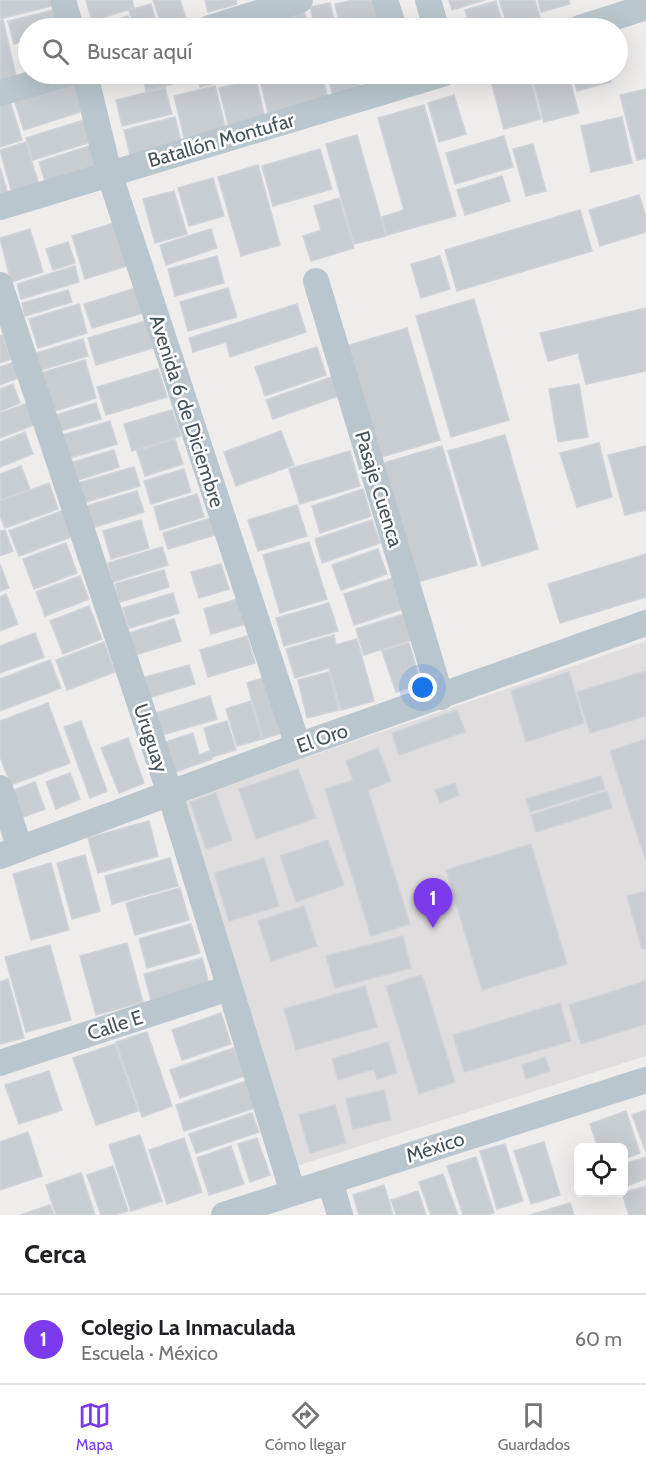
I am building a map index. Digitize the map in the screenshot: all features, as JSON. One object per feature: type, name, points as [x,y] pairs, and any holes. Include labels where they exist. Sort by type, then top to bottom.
[{"type":"street","points":[[63,0],[68,18]]},
{"type":"street","points":[[242,18],[300,0]]},
{"type":"street","points":[[385,0],[391,18]]},
{"type":"street","points":[[428,0],[433,18]]},
{"type":"street","points":[[611,18],[646,7]]},
{"type":"street","points":[[0,93],[31,84]]},
{"type":"street","name":"Avenida 6 de Diciembre","points":[[87,84],[109,173],[298,747]]},
{"type":"street","name":"Batallón Montufar","points":[[0,207],[394,84]]},
{"type":"street","name":"Pasaje Cuenca","points":[[316,281],[441,697]]},
{"type":"street","name":"Uruguay","points":[[0,285],[170,794],[293,1193]]},
{"type":"street","name":"El Oro","points":[[10,852],[646,623]]},
{"type":"street","points":[[0,788],[10,852]]},
{"type":"street","name":"Calle E","points":[[0,1063],[229,988]]},
{"type":"street","name":"México","points":[[224,1215],[646,1080]]},
{"type":"street","points":[[330,1181],[340,1215]]},
{"type":"shaded area","points":[[646,641],[646,1056],[293,1167],[180,801]]},
{"type":"building","points":[[0,0],[51,0],[52,6],[0,19]]},
{"type":"building","points":[[86,0],[132,0],[134,8],[102,18],[91,18]]},
{"type":"building","points":[[153,0],[180,0],[186,18],[159,18]]},
{"type":"building","points":[[205,0],[236,0],[237,4],[208,12]]},
{"type":"building","points":[[353,0],[374,0],[378,18],[338,18],[335,4]]},
{"type":"building","points":[[449,0],[485,0],[452,10]]},
{"type":"building","points":[[499,0],[535,0],[540,18],[505,18]]},
{"type":"building","points":[[538,0],[569,0],[570,4],[541,12]]},
{"type":"building","points":[[496,1],[501,18],[467,18],[465,10]]},
{"type":"building","points":[[330,3],[334,18],[313,18],[310,7]]},
{"type":"building","points":[[151,4],[155,18],[131,18],[129,10]]},
{"type":"building","points":[[58,9],[60,18],[20,18]]},
{"type":"building","points":[[304,10],[306,18],[272,18]]},
{"type":"building","points":[[18,19],[18,43],[14,44],[8,21]]},
{"type":"building","points":[[3,20],[16,76],[0,80],[0,21]]},
{"type":"building","points":[[55,84],[80,84],[89,109],[24,130],[13,97]]},
{"type":"building","points":[[144,84],[173,84],[146,91]]},
{"type":"building","points":[[235,84],[257,84],[266,123],[230,132],[219,88]]},
{"type":"building","points":[[261,84],[324,84],[328,99],[268,113]]},
{"type":"building","points":[[330,84],[358,84],[361,94],[334,101]]},
{"type":"building","points":[[492,84],[532,84],[541,119],[504,129]]},
{"type":"building","points":[[534,84],[571,84],[579,113],[544,122]]},
{"type":"building","points":[[575,84],[603,84],[577,91]]},
{"type":"building","points":[[215,86],[227,134],[186,145],[174,96]]},
{"type":"building","points":[[165,88],[172,114],[122,126],[116,100]]},
{"type":"building","points":[[646,89],[646,158],[637,160],[620,95]]},
{"type":"building","points":[[454,95],[466,134],[439,142],[428,103]]},
{"type":"building","points":[[9,98],[22,140],[0,147],[0,101]]},
{"type":"building","points":[[424,105],[456,216],[387,235],[382,217],[404,210],[378,118]]},
{"type":"building","points":[[175,117],[182,146],[131,159],[124,130]]},
{"type":"building","points":[[622,117],[632,163],[591,172],[581,126]]},
{"type":"building","points":[[87,119],[94,141],[33,160],[26,138]]},
{"type":"building","points":[[357,135],[386,236],[354,244],[326,144]]},
{"type":"building","points":[[504,136],[513,167],[455,184],[446,153]]},
{"type":"building","points":[[26,142],[39,185],[12,193],[0,150]]},
{"type":"building","points":[[533,144],[546,191],[526,196],[513,149]]},
{"type":"building","points":[[92,145],[98,168],[46,184],[39,162]]},
{"type":"building","points":[[320,149],[332,189],[273,206],[262,166]]},
{"type":"building","points":[[258,165],[280,245],[241,256],[218,177]]},
{"type":"building","points":[[0,168],[9,197],[0,199]]},
{"type":"building","points":[[502,176],[510,201],[465,215],[457,190]]},
{"type":"building","points":[[213,178],[224,216],[189,226],[178,188]]},
{"type":"building","points":[[174,191],[187,234],[155,243],[143,199]]},
{"type":"building","points":[[639,195],[646,217],[646,232],[600,246],[589,210]]},
{"type":"building","points":[[339,198],[354,248],[311,261],[303,236],[321,230],[314,206]]},
{"type":"building","points":[[580,210],[592,251],[457,291],[445,250]]},
{"type":"building","points":[[117,222],[130,265],[85,279],[72,236]]},
{"type":"building","points":[[30,229],[43,272],[11,282],[0,238]]},
{"type":"building","points":[[211,229],[217,248],[166,265],[160,245]]},
{"type":"building","points":[[68,242],[75,263],[53,270],[46,249]]},
{"type":"building","points":[[217,256],[224,283],[175,296],[168,269]]},
{"type":"building","points":[[440,256],[450,289],[421,298],[411,264]]},
{"type":"building","points":[[75,266],[79,282],[21,299],[17,284]]},
{"type":"building","points":[[136,288],[143,313],[92,328],[84,304]]},
{"type":"building","points":[[228,288],[237,317],[188,331],[180,302]]},
{"type":"building","points":[[68,290],[72,302],[25,316],[22,303]]},
{"type":"building","points":[[474,299],[509,420],[451,437],[416,316]]},
{"type":"building","points":[[79,304],[87,333],[38,348],[29,319]]},
{"type":"building","points":[[297,304],[306,332],[230,357],[226,342],[193,352],[189,338]]},
{"type":"building","points":[[646,308],[646,371],[586,384],[578,353],[548,361],[540,333]]},
{"type":"building","points":[[145,321],[153,348],[96,365],[88,338]]},
{"type":"building","points":[[407,328],[440,440],[378,458],[346,346]]},
{"type":"building","points":[[2,335],[11,359],[0,363],[0,336]]},
{"type":"building","points":[[83,339],[88,356],[41,370],[36,353]]},
{"type":"building","points":[[317,347],[326,375],[265,396],[255,367]]},
{"type":"building","points":[[85,360],[96,398],[49,413],[37,374]]},
{"type":"building","points":[[15,362],[21,377],[0,385],[0,367]]},
{"type":"building","points":[[158,369],[167,397],[106,415],[97,387]]},
{"type":"building","points":[[334,376],[341,395],[273,419],[266,400]]},
{"type":"building","points":[[13,384],[20,403],[0,411],[0,389]]},
{"type":"building","points":[[579,384],[588,437],[558,442],[549,389]]},
{"type":"building","points":[[28,403],[36,424],[0,438],[0,413]]},
{"type":"building","points":[[96,403],[101,419],[57,432],[52,416]]},
{"type":"building","points":[[172,410],[181,436],[132,451],[124,424]]},
{"type":"building","points":[[110,421],[117,444],[70,458],[63,435]]},
{"type":"building","points":[[281,431],[294,465],[236,486],[224,452]]},
{"type":"building","points":[[25,432],[33,454],[0,467],[0,442]]},
{"type":"building","points":[[505,435],[538,549],[482,566],[448,451]]},
{"type":"building","points":[[175,439],[183,464],[145,476],[137,451]]},
{"type":"building","points":[[599,443],[612,497],[577,507],[560,453]]},
{"type":"building","points":[[442,446],[477,565],[418,582],[383,463]]},
{"type":"building","points":[[646,446],[646,510],[625,515],[608,455]]},
{"type":"building","points":[[114,450],[119,467],[78,480],[73,462]]},
{"type":"building","points":[[350,451],[360,486],[300,504],[289,469]]},
{"type":"building","points":[[21,466],[30,489],[1,500],[0,474]]},
{"type":"building","points":[[134,467],[140,486],[83,503],[78,483]]},
{"type":"building","points":[[184,469],[191,492],[151,504],[144,481]]},
{"type":"building","points":[[49,483],[58,509],[5,528],[0,516],[0,501]]},
{"type":"building","points":[[363,489],[371,516],[320,533],[312,506]]},
{"type":"building","points":[[137,491],[144,512],[92,528],[86,506]]},
{"type":"building","points":[[197,494],[204,517],[160,530],[154,507]]},
{"type":"building","points":[[297,505],[307,536],[258,551],[248,520]]},
{"type":"building","points":[[64,510],[74,536],[19,556],[9,531]]},
{"type":"building","points":[[217,516],[222,533],[168,549],[163,533]]},
{"type":"building","points":[[141,520],[149,548],[111,559],[103,531]]},
{"type":"building","points":[[372,520],[380,543],[322,563],[315,539]]},
{"type":"building","points":[[5,530],[13,551],[0,556],[0,531]]},
{"type":"building","points":[[309,542],[327,599],[280,613],[263,555]]},
{"type":"building","points":[[66,543],[77,573],[34,589],[23,559]]},
{"type":"building","points":[[162,547],[168,565],[113,582],[108,563]]},
{"type":"building","points":[[378,549],[387,574],[341,590],[332,565]]},
{"type":"building","points":[[646,554],[646,597],[560,623],[548,584]]},
{"type":"building","points":[[0,564],[9,588],[0,591]]},
{"type":"building","points":[[221,564],[229,589],[199,598],[191,572]]},
{"type":"building","points":[[164,570],[169,587],[120,602],[115,584]]},
{"type":"building","points":[[80,576],[89,599],[45,616],[36,592]]},
{"type":"building","points":[[393,578],[403,609],[354,625],[344,594]]},
{"type":"building","points":[[173,593],[179,613],[129,628],[123,608]]},
{"type":"building","points":[[6,594],[18,624],[0,631],[0,597]]},
{"type":"building","points":[[238,599],[246,624],[211,634],[204,609]]},
{"type":"building","points":[[329,603],[338,631],[284,646],[276,618]]},
{"type":"building","points":[[89,606],[102,639],[63,654],[50,621]]},
{"type":"building","points":[[407,613],[415,639],[364,655],[356,629]]},
{"type":"building","points":[[174,619],[181,641],[135,655],[129,633]]},
{"type":"building","points":[[35,633],[44,657],[0,673],[0,646]]},
{"type":"building","points":[[334,635],[336,645],[357,639],[374,701],[341,710],[329,668],[295,678],[286,649]]},
{"type":"building","points":[[247,636],[255,663],[208,677],[200,650]]},
{"type":"building","points":[[104,642],[115,672],[67,690],[56,660]]},
{"type":"building","points":[[409,643],[421,684],[396,692],[382,651]]},
{"type":"building","points":[[50,660],[61,688],[0,711],[0,679]]},
{"type":"building","points":[[189,665],[195,684],[148,698],[142,678]]},
{"type":"building","points":[[646,671],[646,716],[590,733],[577,692]]},
{"type":"building","points":[[329,672],[339,710],[307,718],[298,680]]},
{"type":"building","points":[[569,672],[584,723],[526,742],[511,691]]},
{"type":"building","points":[[269,676],[285,732],[263,739],[247,683]]},
{"type":"building","points":[[210,696],[217,719],[159,736],[153,714]]},
{"type":"building","points":[[251,701],[262,739],[237,746],[226,709]]},
{"type":"building","points":[[48,703],[70,763],[11,785],[0,757],[0,721]]},
{"type":"building","points":[[457,710],[465,732],[399,755],[392,733]]},
{"type":"building","points":[[81,721],[107,791],[90,798],[64,727]]},
{"type":"building","points":[[227,721],[236,750],[212,757],[204,728]]},
{"type":"building","points":[[193,733],[199,755],[210,751],[212,759],[170,774],[160,744]]},
{"type":"building","points":[[128,738],[144,783],[119,793],[101,748]]},
{"type":"building","points":[[646,739],[646,861],[610,751]]},
{"type":"building","points":[[378,748],[391,781],[368,790],[410,924],[371,936],[325,789],[353,780],[346,761]]},
{"type":"building","points":[[298,769],[316,818],[256,839],[239,789]]},
{"type":"building","points":[[70,773],[80,799],[56,809],[46,782]]},
{"type":"building","points":[[601,776],[605,789],[530,812],[526,799]]},
{"type":"building","points":[[35,782],[45,809],[21,818],[11,791]]},
{"type":"building","points":[[455,783],[459,795],[440,803],[435,790]]},
{"type":"building","points":[[607,791],[612,808],[536,832],[531,815]]},
{"type":"building","points":[[216,793],[232,840],[206,849],[190,802]]},
{"type":"building","points":[[149,821],[158,856],[98,873],[88,838]]},
{"type":"building","points":[[328,840],[344,885],[296,902],[280,856]]},
{"type":"building","points":[[531,844],[567,964],[482,990],[446,870]]},
{"type":"building","points":[[85,855],[100,911],[72,919],[57,863]]},
{"type":"building","points":[[170,858],[178,886],[112,904],[105,876]]},
{"type":"building","points":[[264,858],[279,906],[229,921],[214,873]]},
{"type":"building","points":[[51,863],[69,930],[31,940],[13,874]]},
{"type":"building","points":[[180,888],[189,920],[135,935],[126,903]]},
{"type":"building","points":[[646,891],[646,948],[642,949],[627,896]]},
{"type":"building","points":[[304,906],[317,946],[271,961],[258,921]]},
{"type":"building","points":[[191,924],[200,953],[147,968],[139,939]]},
{"type":"building","points":[[403,936],[411,968],[335,988],[326,956]]},
{"type":"building","points":[[127,943],[143,1002],[96,1015],[80,956]]},
{"type":"building","points":[[50,945],[71,1020],[26,1032],[5,957]]},
{"type":"building","points":[[202,958],[209,984],[151,1000],[144,974]]},
{"type":"building","points":[[422,975],[455,1082],[419,1094],[386,986]]},
{"type":"building","points":[[8,979],[24,1038],[0,1044],[0,982]]},
{"type":"building","points":[[646,981],[646,1024],[581,1044],[569,1005]]},
{"type":"building","points":[[365,986],[377,1027],[296,1050],[284,1009]]},
{"type":"building","points":[[560,1003],[571,1041],[464,1072],[453,1035]]},
{"type":"building","points":[[221,1013],[231,1044],[182,1060],[172,1030]]},
{"type":"building","points":[[147,1032],[172,1106],[142,1117],[116,1042]]},
{"type":"building","points":[[388,1042],[397,1073],[377,1079],[374,1069],[338,1080],[332,1059]]},
{"type":"building","points":[[115,1044],[138,1111],[96,1125],[73,1058]]},
{"type":"building","points":[[234,1048],[244,1076],[180,1098],[170,1070]]},
{"type":"building","points":[[545,1057],[550,1071],[526,1079],[522,1065]]},
{"type":"building","points":[[49,1071],[62,1110],[19,1124],[5,1085]]},
{"type":"building","points":[[246,1081],[255,1108],[184,1131],[176,1105]]},
{"type":"building","points":[[384,1090],[391,1120],[353,1129],[346,1099]]},
{"type":"building","points":[[335,1105],[346,1143],[310,1153],[299,1115]]},
{"type":"building","points":[[646,1110],[646,1152],[632,1115]]},
{"type":"building","points":[[626,1111],[640,1153],[628,1158],[628,1143],[596,1143],[590,1124]]},
{"type":"building","points":[[252,1113],[259,1132],[196,1153],[189,1134]]},
{"type":"building","points":[[28,1132],[42,1176],[0,1190],[0,1142]]},
{"type":"building","points":[[140,1135],[162,1201],[131,1211],[109,1145]]},
{"type":"building","points":[[184,1138],[202,1192],[167,1204],[149,1150]]},
{"type":"building","points":[[257,1138],[270,1175],[250,1182],[238,1144]]},
{"type":"building","points":[[544,1142],[560,1195],[531,1204],[514,1151]]},
{"type":"building","points":[[505,1144],[523,1201],[497,1209],[480,1151]]},
{"type":"building","points":[[231,1146],[244,1184],[209,1195],[197,1158]]},
{"type":"building","points":[[476,1157],[494,1213],[463,1215],[447,1166]]},
{"type":"building","points":[[646,1157],[646,1179],[628,1186],[628,1163]]},
{"type":"building","points":[[113,1166],[128,1211],[115,1215],[101,1215],[87,1175]]},
{"type":"building","points":[[81,1173],[95,1215],[56,1215],[46,1185]]},
{"type":"building","points":[[443,1174],[458,1215],[431,1215],[419,1182]]},
{"type":"building","points":[[384,1185],[393,1215],[359,1215],[353,1195]]},
{"type":"building","points":[[646,1186],[646,1215],[629,1215],[623,1197],[628,1197],[628,1191]]},
{"type":"building","points":[[418,1191],[426,1215],[396,1215],[391,1200]]},
{"type":"building","points":[[570,1203],[574,1215],[530,1215]]},
{"type":"building","points":[[50,1205],[54,1215],[20,1215]]},
{"type":"place","name":"Colegio La Inmaculada","points":[[433,928]]}]
